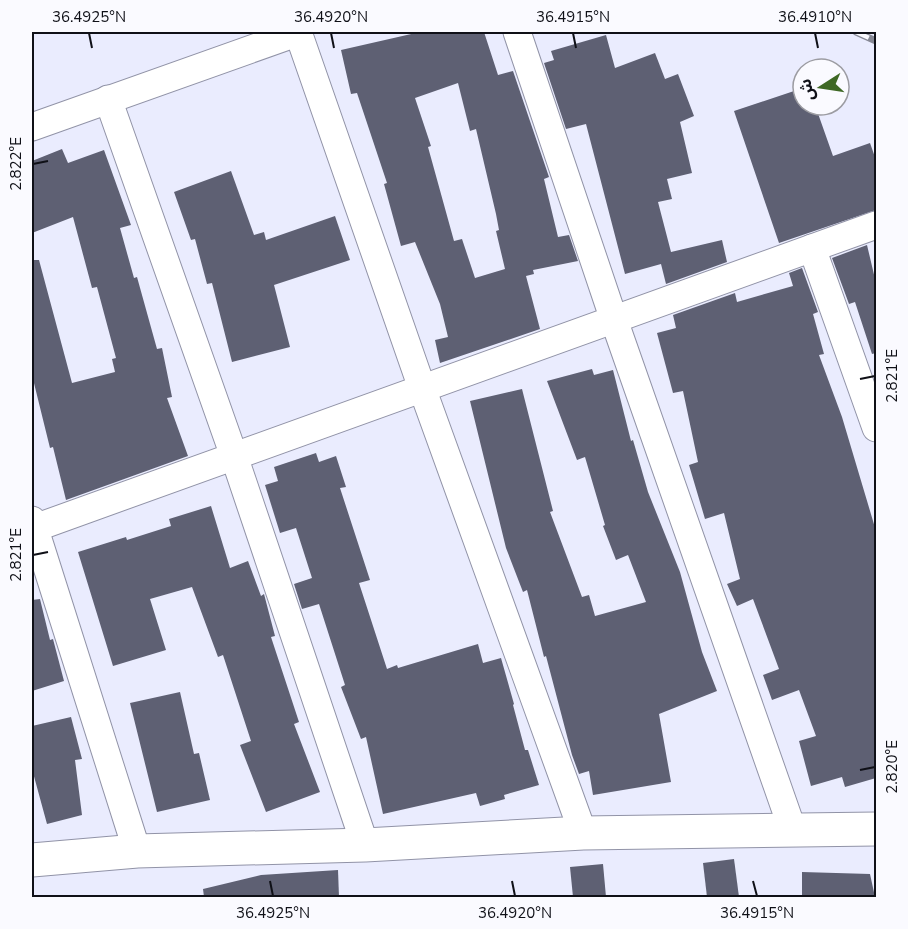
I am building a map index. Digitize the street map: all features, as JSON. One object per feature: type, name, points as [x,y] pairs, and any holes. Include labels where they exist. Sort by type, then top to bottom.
[{"type":"street","points":[[32,127],[298,32],[422,388],[583,832]]},
{"type":"street","points":[[517,32],[614,320],[793,831]]},
{"type":"street","points":[[108,99],[234,456],[365,845]]},
{"type":"street","points":[[137,851],[32,526],[234,456],[876,225]]},
{"type":"street","points":[[812,248],[876,428]]},
{"type":"street","points":[[32,860],[137,851],[365,845],[583,832],[876,829]]},
{"type":"building","points":[[420,32],[484,32],[498,75],[513,71],[549,177],[544,179],[558,237],[569,235],[578,261],[533,270],[534,274],[526,276],[540,329],[440,363],[435,340],[448,337],[440,304],[415,242],[401,246],[384,184],[387,183],[357,93],[351,94],[341,50]],"holes":[[[458,83],[470,131],[476,129],[496,214],[499,230],[496,231],[505,269],[475,278],[462,239],[454,241],[428,147],[431,146],[415,98]]]},
{"type":"building","points":[[606,35],[615,68],[655,53],[665,79],[678,74],[694,116],[680,122],[692,173],[667,179],[672,199],[658,202],[671,252],[722,240],[727,262],[666,284],[661,264],[625,274],[586,124],[566,129],[544,63],[554,60],[551,51]]},
{"type":"building","points":[[791,92],[791,117],[819,117],[833,156],[870,143],[876,160],[876,210],[779,243],[734,111]]},
{"type":"building","points":[[62,149],[68,163],[104,150],[131,225],[120,228],[134,278],[137,277],[157,349],[162,348],[172,397],[167,398],[188,456],[66,500],[32,375],[32,260],[39,260],[72,383],[115,372],[112,359],[116,358],[97,287],[92,288],[73,217],[32,233],[32,161]]},
{"type":"building","points":[[231,171],[254,235],[264,232],[266,240],[335,216],[350,260],[274,285],[290,347],[232,362],[212,283],[207,284],[195,239],[191,240],[174,192]]},
{"type":"building","points":[[867,245],[876,283],[876,353],[872,354],[855,302],[849,304],[832,258]]},
{"type":"building","points":[[802,268],[818,312],[813,314],[824,354],[819,355],[842,417],[876,531],[876,778],[845,787],[842,777],[811,786],[799,741],[816,736],[799,690],[772,700],[763,675],[779,669],[753,599],[737,606],[727,584],[740,579],[724,513],[705,519],[689,465],[698,462],[683,391],[673,393],[657,333],[676,328],[673,315],[735,293],[737,302],[793,286],[789,273]]},
{"type":"building","points":[[592,369],[594,375],[613,370],[631,441],[633,440],[648,492],[680,572],[702,652],[717,691],[659,714],[671,782],[593,795],[589,771],[579,774],[572,755],[527,590],[523,592],[506,548],[470,401],[522,389],[553,511],[550,512],[582,597],[589,595],[595,616],[646,602],[628,555],[616,560],[603,526],[605,525],[585,457],[577,460],[547,381]]},
{"type":"building","points":[[316,453],[319,462],[336,456],[346,487],[340,488],[370,580],[359,583],[387,669],[397,665],[398,668],[478,644],[483,663],[501,658],[525,750],[528,750],[539,785],[504,795],[505,799],[480,806],[476,793],[383,814],[366,737],[361,739],[341,687],[345,685],[319,604],[302,609],[294,584],[312,578],[296,528],[280,533],[265,485],[278,481],[274,467]]},
{"type":"building","points":[[211,506],[230,568],[248,561],[261,596],[264,594],[275,636],[271,637],[299,722],[294,724],[320,792],[266,812],[240,745],[251,741],[223,655],[218,657],[192,587],[150,599],[166,650],[113,666],[78,552],[171,526],[169,519]]},
{"type":"building","points":[[40,599],[50,640],[53,639],[64,681],[32,691],[32,600]]},
{"type":"building","points":[[180,692],[194,754],[199,753],[210,800],[157,812],[130,703]]},
{"type":"building","points":[[71,717],[82,759],[75,760],[82,815],[47,824],[32,769],[32,726]]},
{"type":"building","points":[[734,859],[739,897],[707,897],[703,863]]},
{"type":"building","points":[[603,864],[606,897],[573,897],[570,867]]},
{"type":"building","points":[[338,870],[339,897],[204,897],[203,889],[261,875]]},
{"type":"building","points":[[802,872],[870,874],[875,897],[802,897]]},
{"type":"railway","points":[[856,32],[876,41]]}]
